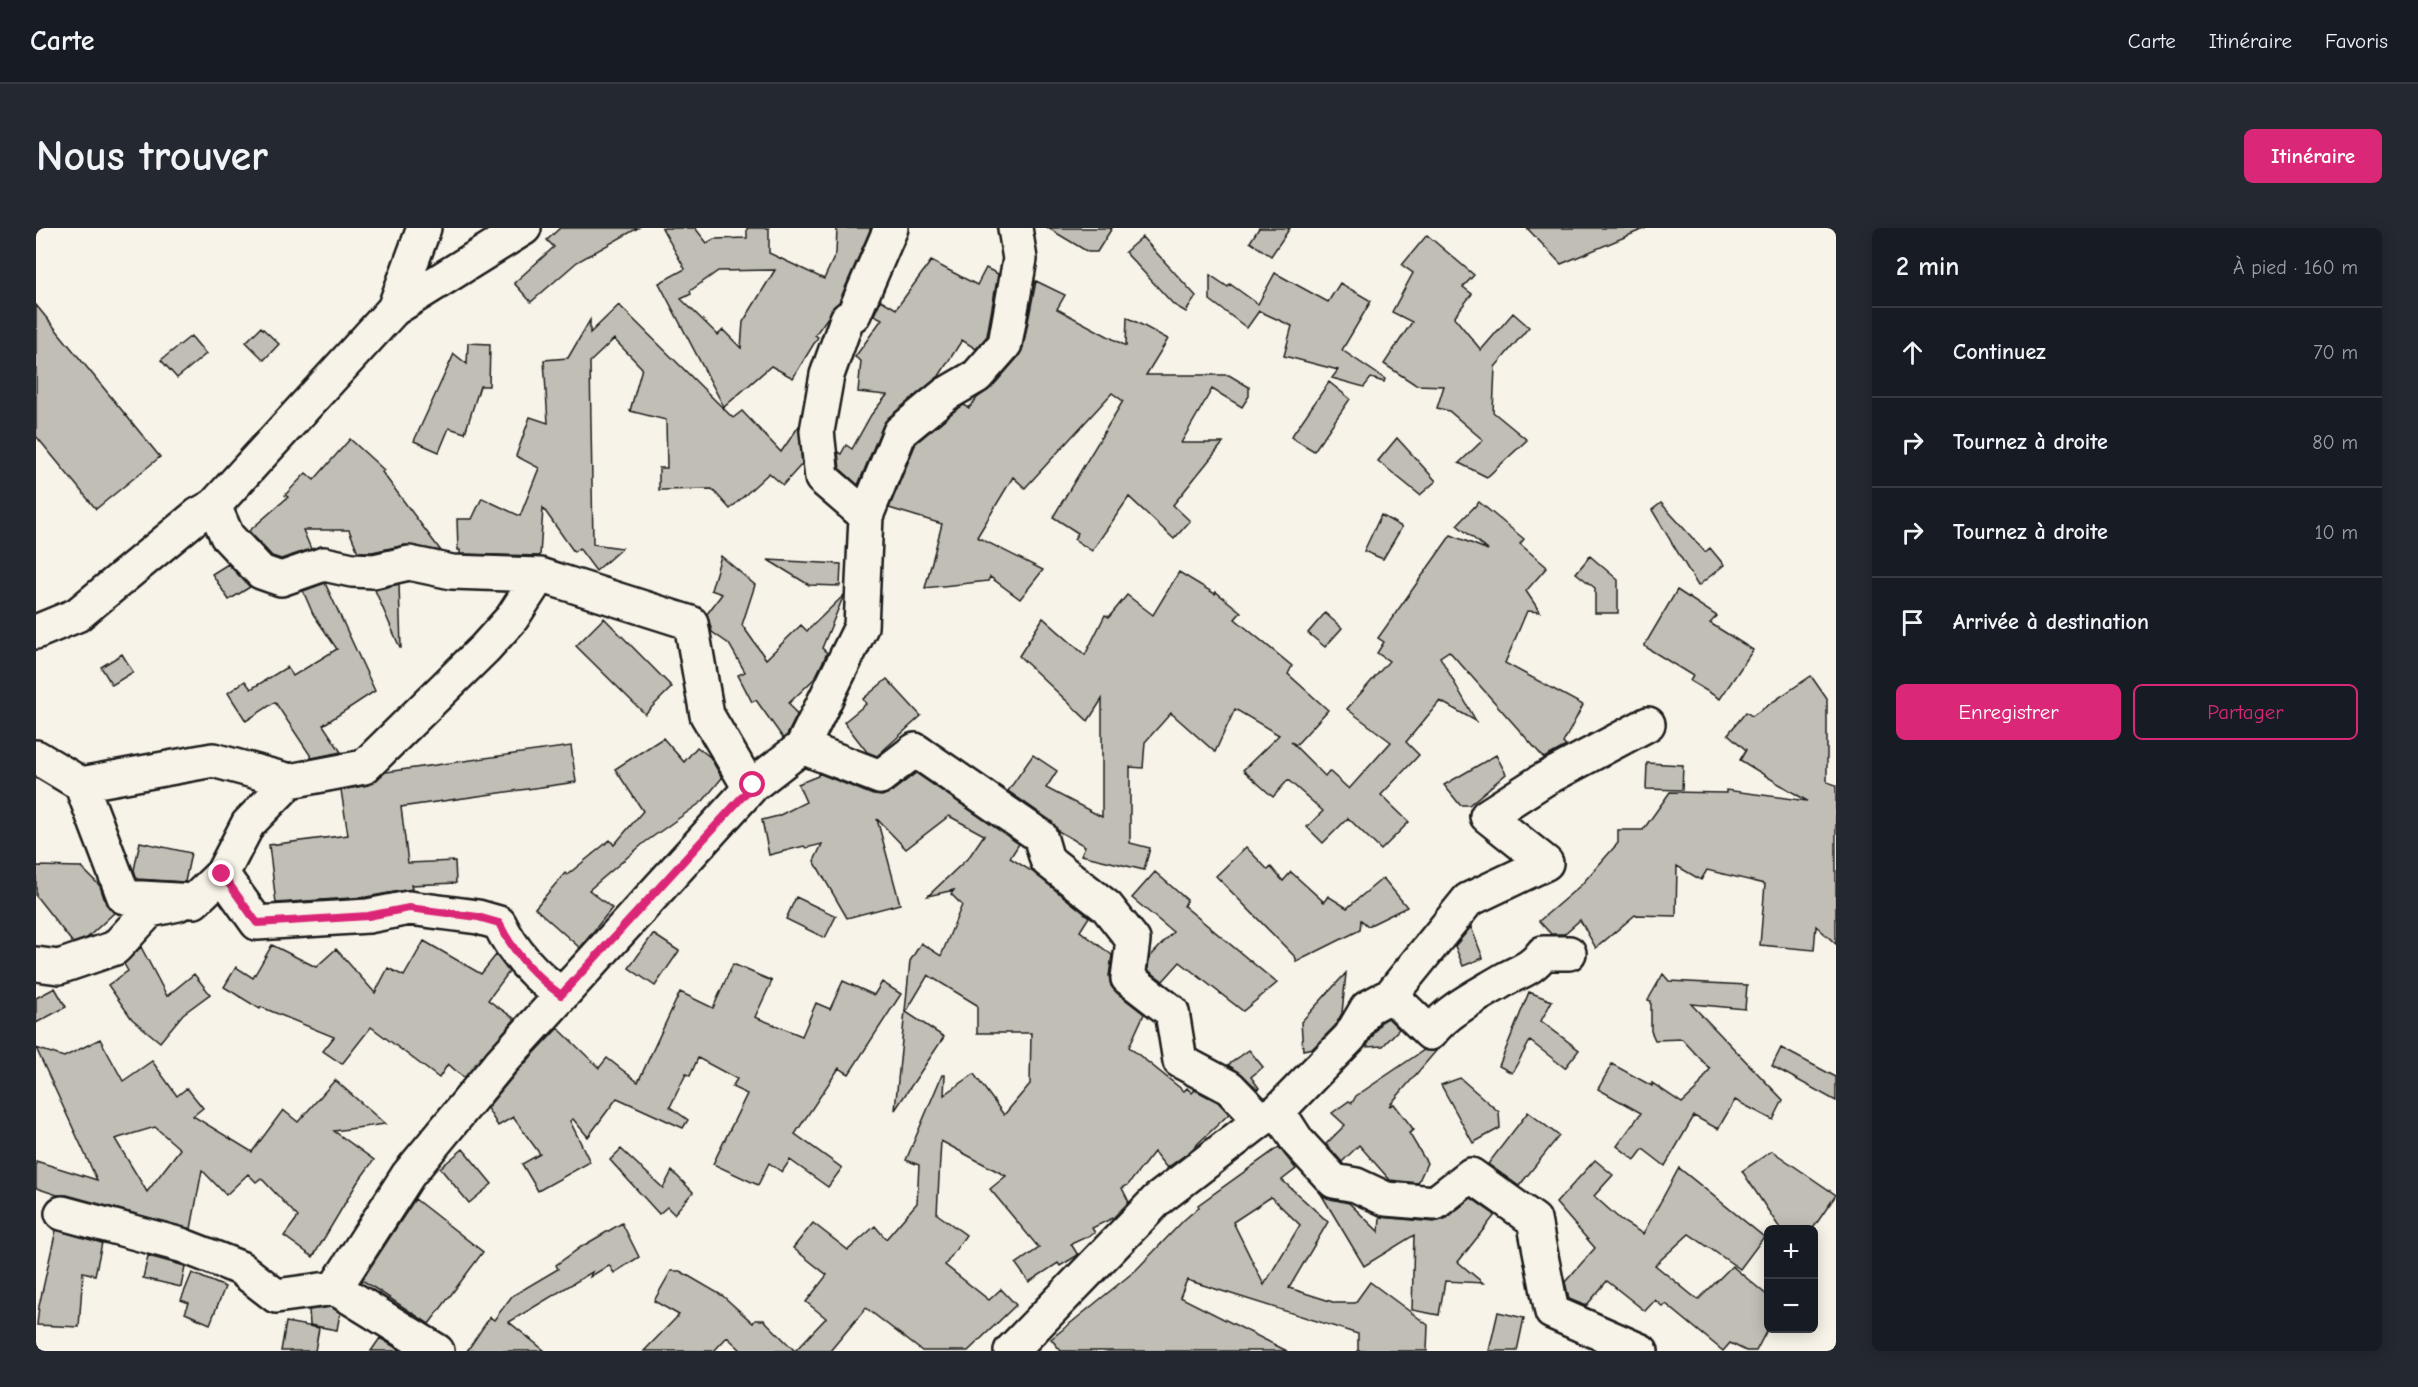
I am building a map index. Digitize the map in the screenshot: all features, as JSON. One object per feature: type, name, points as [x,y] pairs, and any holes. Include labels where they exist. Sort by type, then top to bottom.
[{"type":"street","points":[[394,309],[424,228]]},
{"type":"street","points":[[36,632],[77,615],[198,515],[214,506],[394,309],[524,228]]},
{"type":"street","points":[[866,516],[822,478],[817,431],[827,375],[846,319],[854,314],[891,228]]},
{"type":"street","points":[[334,1288],[408,1176],[501,1062],[753,785],[802,747],[861,627],[866,516],[900,432],[946,394],[977,376],[1005,344],[1020,259],[1015,228]]},
{"type":"street","points":[[214,506],[227,536],[261,572],[281,579],[324,564],[352,570],[374,571],[409,563],[452,572],[540,575],[691,623],[707,715],[744,778],[753,785]]},
{"type":"street","points":[[81,784],[213,760],[290,781],[364,767],[492,640],[512,618],[540,575]]},
{"type":"street","points":[[1011,1351],[1157,1200],[1270,1116],[1350,1037],[1367,1008],[1391,995],[1468,900],[1546,863],[1487,816],[1543,780],[1648,724]]},
{"type":"street","points":[[802,747],[880,777],[915,750],[1040,836],[1047,860],[1107,907],[1133,940],[1128,978],[1172,1012],[1180,1061],[1228,1087],[1270,1116],[1298,1142],[1334,1182],[1356,1185],[1386,1198],[1435,1203],[1471,1176],[1534,1220],[1552,1312],[1641,1351]]},
{"type":"street","points":[[36,756],[81,784],[124,897],[194,901]]},
{"type":"street","points":[[36,964],[59,967],[115,948],[150,910],[194,901],[222,874],[248,824],[290,781]]},
{"type":"street","points":[[222,874],[257,923],[368,916],[409,908],[478,917],[499,923],[508,942],[542,981],[561,995]]},
{"type":"street","points":[[1391,995],[1430,1033],[1442,1018],[1503,980],[1535,964],[1543,953],[1569,953]]},
{"type":"street","points":[[62,1213],[181,1245],[240,1268],[276,1296],[334,1288],[437,1351]]},
{"type":"building","points":[[560,228],[638,228],[577,262],[531,302],[514,283],[554,247],[547,240]]},
{"type":"building","points":[[662,228],[695,228],[707,243],[714,239],[747,238],[747,228],[769,228],[769,253],[824,279],[836,253],[837,228],[871,228],[839,302],[815,335],[818,337],[793,378],[771,366],[724,407],[659,283],[685,269]],"holes":[[[775,270],[743,322],[741,348],[723,330],[718,335],[681,299],[691,294],[690,291],[718,271]]]},
{"type":"building","points":[[1048,228],[1112,228],[1097,252],[1088,252]]},
{"type":"building","points":[[1259,228],[1290,228],[1271,256],[1250,242]]},
{"type":"building","points":[[1527,228],[1646,228],[1561,264]]},
{"type":"building","points":[[1427,235],[1474,275],[1463,287],[1472,294],[1454,317],[1481,350],[1513,313],[1529,327],[1495,367],[1493,412],[1527,440],[1487,477],[1459,463],[1483,440],[1449,411],[1437,408],[1444,386],[1416,385],[1384,364],[1412,322],[1392,312],[1413,273],[1402,265]]},
{"type":"building","points":[[1142,237],[1196,296],[1186,312],[1174,305],[1125,252]]},
{"type":"building","points":[[931,261],[977,285],[986,268],[998,274],[987,336],[976,349],[962,340],[939,376],[888,418],[858,485],[840,469],[838,452],[841,454],[846,445],[852,449],[871,415],[887,395],[858,392],[861,361],[855,357],[882,319],[874,315],[881,300],[896,309]]},
{"type":"building","points":[[1275,273],[1328,302],[1340,283],[1371,301],[1342,350],[1385,379],[1384,382],[1371,378],[1364,387],[1332,378],[1338,370],[1284,356],[1292,326],[1259,311],[1247,328],[1210,300],[1210,275],[1228,287],[1230,284],[1258,304]]},
{"type":"building","points":[[1036,281],[1065,295],[1057,309],[1126,346],[1127,317],[1168,339],[1146,375],[1229,375],[1249,387],[1249,396],[1242,407],[1212,389],[1181,443],[1223,443],[1173,505],[1190,521],[1174,539],[1129,497],[1092,551],[1074,539],[1078,533],[1053,517],[1123,401],[1112,393],[1025,488],[1013,477],[977,537],[1043,570],[1020,599],[990,577],[988,581],[925,588],[942,524],[889,508],[916,443],[957,409],[964,405],[969,408],[977,398],[991,388],[1019,356],[1023,347]]},
{"type":"building","points":[[36,305],[160,457],[96,509],[36,436]]},
{"type":"building","points":[[619,305],[733,418],[742,411],[781,452],[799,426],[802,464],[783,485],[769,473],[730,509],[712,489],[659,490],[659,468],[667,468],[666,420],[630,411],[642,368],[614,339],[590,362],[593,544],[622,548],[596,571],[579,548],[574,552],[543,508],[540,556],[460,554],[457,519],[472,519],[482,498],[520,516],[539,468],[516,456],[530,417],[548,423],[544,360],[568,358],[590,320],[590,333]]},
{"type":"building","points":[[261,327],[279,344],[264,360],[246,342]]},
{"type":"building","points":[[191,336],[206,354],[177,378],[161,360]]},
{"type":"building","points":[[468,343],[490,344],[489,386],[480,386],[465,433],[449,428],[439,452],[414,441],[454,354],[467,364]]},
{"type":"building","points":[[1329,382],[1350,399],[1314,451],[1291,437]]},
{"type":"building","points":[[1397,438],[1436,481],[1420,495],[1378,461]]},
{"type":"building","points":[[350,439],[384,470],[382,472],[441,551],[405,545],[372,552],[358,552],[349,530],[303,530],[311,549],[281,559],[272,556],[249,531],[288,497],[285,495],[306,473],[314,480]]},
{"type":"building","points":[[1479,502],[1524,539],[1520,544],[1547,567],[1526,591],[1540,612],[1527,611],[1505,663],[1583,705],[1563,743],[1566,746],[1544,758],[1449,651],[1440,657],[1476,721],[1440,701],[1406,742],[1419,755],[1381,795],[1409,822],[1381,850],[1348,818],[1323,843],[1307,827],[1323,811],[1288,780],[1273,797],[1243,770],[1279,735],[1235,709],[1215,752],[1171,713],[1145,742],[1143,768],[1130,767],[1130,843],[1150,848],[1144,870],[1081,855],[1085,846],[1058,831],[1051,821],[1008,791],[1033,755],[1057,771],[1046,788],[1102,817],[1102,699],[1088,721],[1019,656],[1043,618],[1085,655],[1105,615],[1109,617],[1127,595],[1153,615],[1179,572],[1215,594],[1216,592],[1241,612],[1235,619],[1292,666],[1288,674],[1328,710],[1296,745],[1291,742],[1325,776],[1329,771],[1349,789],[1391,742],[1347,709],[1389,661],[1377,653],[1384,642],[1378,638],[1451,535],[1488,550],[1457,525]]},
{"type":"building","points":[[1661,503],[1705,552],[1710,548],[1724,565],[1698,586],[1652,510]]},
{"type":"building","points":[[1381,515],[1402,527],[1383,559],[1364,551]]},
{"type":"building","points":[[721,556],[755,585],[742,625],[766,659],[801,625],[807,631],[844,595],[822,648],[827,653],[815,678],[789,703],[797,715],[787,735],[783,738],[756,700],[752,702],[738,675],[745,672],[729,644],[712,632],[707,614],[722,594],[711,590]]},
{"type":"building","points":[[1590,556],[1618,580],[1618,613],[1595,613],[1595,588],[1576,573]]},
{"type":"building","points":[[768,560],[841,564],[840,586],[809,585]]},
{"type":"building","points":[[228,564],[250,587],[229,600],[212,574]]},
{"type":"building","points":[[325,583],[375,691],[323,725],[341,752],[312,758],[275,702],[246,721],[228,693],[245,681],[251,689],[287,667],[293,676],[337,649],[313,614],[303,591]]},
{"type":"building","points":[[399,584],[401,648],[375,590]]},
{"type":"building","points":[[1677,590],[1717,616],[1710,623],[1753,650],[1720,699],[1690,681],[1693,676],[1644,646]]},
{"type":"building","points":[[1325,613],[1342,628],[1325,647],[1308,633]]},
{"type":"building","points":[[604,618],[672,687],[645,714],[576,646]]},
{"type":"building","points":[[122,654],[133,672],[112,685],[101,667]]},
{"type":"building","points":[[1811,676],[1827,699],[1827,782],[1836,785],[1836,944],[1816,926],[1814,950],[1760,945],[1765,884],[1707,870],[1701,880],[1677,866],[1676,916],[1635,915],[1596,948],[1580,920],[1564,934],[1551,934],[1539,921],[1581,885],[1618,843],[1618,830],[1643,830],[1670,792],[1726,793],[1726,790],[1807,801],[1740,760],[1746,750],[1728,734],[1746,712],[1752,716]]},
{"type":"building","points":[[887,679],[921,716],[877,756],[867,752],[844,722],[866,704],[863,699]]},
{"type":"building","points":[[663,738],[684,762],[697,747],[710,757],[722,778],[703,801],[644,843],[589,890],[612,908],[580,948],[535,908],[565,873],[567,875],[610,840],[614,845],[643,811],[615,769]]},
{"type":"building","points":[[571,746],[576,782],[401,807],[408,863],[455,861],[456,883],[411,885],[412,889],[366,897],[276,903],[269,845],[348,835],[341,790],[368,785],[386,772]]},
{"type":"building","points":[[1496,755],[1506,774],[1469,805],[1460,805],[1444,785]]},
{"type":"building","points":[[1647,763],[1683,765],[1682,790],[1646,789]]},
{"type":"building","points":[[818,773],[873,795],[882,796],[916,773],[1019,844],[1010,858],[1033,872],[1089,917],[1080,931],[1112,955],[1109,976],[1111,986],[1144,1014],[1129,1047],[1184,1091],[1187,1088],[1192,1093],[1195,1090],[1218,1102],[1229,1114],[1189,1152],[1167,1168],[1154,1152],[1128,1185],[1122,1188],[1129,1202],[1113,1218],[1092,1228],[1095,1233],[1071,1244],[1078,1255],[1060,1266],[1058,1263],[1029,1282],[1016,1264],[1039,1248],[990,1189],[1006,1176],[941,1141],[937,1214],[966,1235],[945,1265],[989,1300],[1001,1289],[1016,1305],[968,1351],[922,1351],[866,1308],[830,1351],[795,1351],[826,1318],[806,1302],[827,1275],[793,1248],[813,1223],[848,1250],[875,1226],[886,1239],[917,1203],[919,1165],[906,1160],[942,1075],[945,1075],[944,1095],[974,1074],[1004,1115],[1030,1084],[1031,1033],[977,1033],[977,1005],[928,975],[906,1012],[944,1037],[895,1110],[910,961],[921,943],[941,956],[962,905],[951,894],[954,890],[928,896],[969,857],[984,835],[949,816],[906,849],[877,819],[900,904],[847,918],[814,861],[822,844],[769,855],[762,820],[778,816],[806,802],[798,784],[818,776]]},
{"type":"building","points":[[140,842],[191,853],[185,882],[137,879],[134,870]]},
{"type":"building","points":[[1246,847],[1268,870],[1271,867],[1283,881],[1291,872],[1324,902],[1328,896],[1347,908],[1383,878],[1407,907],[1368,926],[1361,920],[1360,930],[1296,962],[1296,958],[1216,876]]},
{"type":"building","points":[[36,866],[81,867],[100,886],[106,904],[114,913],[87,938],[73,943],[36,896]]},
{"type":"building","points":[[1155,872],[1187,900],[1184,906],[1277,983],[1243,1011],[1180,962],[1163,981],[1148,970],[1149,958],[1173,932],[1132,898]]},
{"type":"building","points":[[796,897],[836,916],[825,938],[786,919]]},
{"type":"building","points":[[1471,927],[1483,958],[1463,966],[1455,946]]},
{"type":"building","points":[[653,934],[679,951],[655,986],[629,968]]},
{"type":"building","points":[[424,941],[481,974],[496,955],[509,972],[488,1000],[515,1019],[464,1078],[448,1064],[439,1078],[371,1027],[342,1064],[323,1051],[334,1037],[261,1007],[260,1009],[224,987],[236,967],[253,978],[272,945],[316,967],[336,949],[375,993],[388,968],[404,976]]},
{"type":"building","points":[[141,947],[167,996],[194,974],[210,994],[183,1014],[160,1042],[132,1019],[108,985],[128,971],[124,964]]},
{"type":"building","points":[[733,964],[772,981],[755,1017],[802,1036],[816,1003],[830,1009],[843,981],[874,995],[882,982],[901,994],[849,1074],[839,1068],[795,1134],[842,1168],[828,1187],[790,1160],[782,1172],[769,1163],[758,1185],[713,1164],[747,1094],[732,1087],[737,1079],[698,1058],[690,1076],[686,1074],[670,1107],[688,1120],[683,1128],[617,1098],[588,1137],[573,1119],[570,1121],[590,1162],[538,1191],[522,1164],[540,1154],[513,1117],[498,1126],[487,1108],[515,1074],[558,1028],[599,1068],[607,1058],[638,1082],[680,992],[713,1008]]},
{"type":"building","points":[[1346,973],[1342,1013],[1335,1026],[1313,1048],[1303,1050],[1301,1022]]},
{"type":"building","points":[[1663,974],[1669,981],[1747,985],[1745,1009],[1691,1004],[1783,1100],[1773,1120],[1735,1100],[1718,1129],[1694,1116],[1665,1166],[1643,1149],[1635,1160],[1617,1146],[1641,1113],[1598,1089],[1612,1064],[1652,1086],[1652,1083],[1682,1103],[1696,1090],[1710,1069],[1682,1039],[1655,1040],[1651,1031],[1651,1001],[1648,1000]]},
{"type":"building","points":[[55,988],[66,1007],[36,1023],[36,998]]},
{"type":"building","points":[[1529,992],[1552,1001],[1541,1021],[1579,1050],[1565,1068],[1530,1041],[1512,1073],[1499,1066]]},
{"type":"building","points":[[1388,1018],[1399,1029],[1383,1046],[1366,1047],[1381,1022]]},
{"type":"building","points":[[100,1039],[123,1081],[152,1061],[177,1096],[187,1088],[203,1108],[193,1116],[252,1152],[283,1110],[298,1122],[335,1080],[385,1124],[334,1131],[374,1160],[357,1183],[313,1257],[284,1236],[298,1217],[261,1178],[256,1182],[248,1174],[226,1195],[202,1170],[191,1229],[36,1188],[36,1161],[97,1180],[36,1048],[64,1057]],"holes":[[[155,1127],[180,1149],[147,1192],[115,1139]]]},
{"type":"building","points":[[1781,1048],[1836,1077],[1836,1101],[1772,1066]]},
{"type":"building","points":[[1249,1050],[1263,1067],[1251,1077],[1259,1088],[1257,1089],[1242,1074],[1228,1065]]},
{"type":"building","points":[[1424,1050],[1436,1051],[1389,1106],[1394,1104],[1414,1130],[1409,1133],[1427,1163],[1418,1183],[1390,1180],[1359,1145],[1342,1162],[1326,1144],[1345,1125],[1332,1113],[1349,1101],[1352,1103],[1356,1096]]},
{"type":"building","points":[[1460,1078],[1499,1112],[1500,1128],[1473,1143],[1441,1085]]},
{"type":"building","points":[[1528,1112],[1559,1136],[1519,1186],[1488,1164]]},
{"type":"building","points":[[1279,1147],[1296,1169],[1282,1180],[1328,1222],[1289,1288],[1336,1303],[1355,1303],[1370,1282],[1428,1325],[1427,1351],[1358,1351],[1358,1334],[1187,1280],[1180,1297],[1287,1351],[1061,1351],[1051,1339],[1136,1270],[1199,1207],[1198,1205]],"holes":[[[1271,1197],[1300,1225],[1264,1285],[1233,1222]]]},
{"type":"building","points":[[463,1149],[492,1184],[469,1203],[440,1168]]},
{"type":"building","points":[[621,1149],[663,1188],[672,1171],[693,1192],[674,1214],[667,1207],[659,1214],[610,1160]]},
{"type":"building","points":[[1772,1151],[1836,1195],[1815,1225],[1778,1225],[1742,1171]]},
{"type":"building","points":[[1595,1160],[1613,1175],[1594,1196],[1622,1221],[1643,1234],[1679,1168],[1764,1237],[1740,1269],[1689,1234],[1655,1265],[1698,1300],[1732,1266],[1764,1293],[1765,1333],[1756,1351],[1746,1351],[1730,1343],[1723,1351],[1666,1304],[1663,1307],[1655,1300],[1645,1311],[1607,1281],[1586,1306],[1569,1299],[1565,1282],[1595,1248],[1556,1203]]},
{"type":"building","points":[[1321,1194],[1349,1203],[1379,1232],[1380,1217],[1434,1222],[1447,1218],[1471,1198],[1495,1215],[1458,1262],[1483,1283],[1445,1281],[1439,1315],[1412,1310],[1414,1235],[1364,1266]]},
{"type":"building","points":[[415,1199],[483,1252],[429,1324],[362,1280]]},
{"type":"building","points":[[622,1223],[639,1257],[614,1273],[609,1265],[590,1277],[592,1272],[509,1322],[545,1351],[467,1351],[490,1317],[494,1320],[512,1296],[558,1269],[556,1265],[581,1247]]},
{"type":"building","points":[[56,1230],[102,1243],[95,1275],[83,1272],[79,1327],[37,1325]]},
{"type":"building","points":[[148,1256],[185,1266],[181,1287],[143,1278]]},
{"type":"building","points":[[671,1271],[680,1271],[723,1296],[753,1323],[755,1320],[764,1320],[795,1351],[742,1351],[727,1337],[714,1351],[644,1351],[679,1315],[654,1301]]},
{"type":"building","points":[[192,1273],[225,1287],[210,1324],[185,1313],[189,1303],[181,1300]]},
{"type":"building","points":[[331,1307],[340,1313],[337,1330],[310,1325],[309,1310]]},
{"type":"building","points":[[1498,1312],[1524,1318],[1517,1351],[1489,1351]]},
{"type":"building","points":[[286,1322],[319,1328],[315,1351],[281,1351]]},
{"type":"building","points":[[380,1338],[401,1351],[371,1351]]},
{"type":"route","points":[[222,874],[257,923],[368,916],[409,908],[478,917],[499,923],[508,942],[542,981],[561,995],[753,785]]}]
